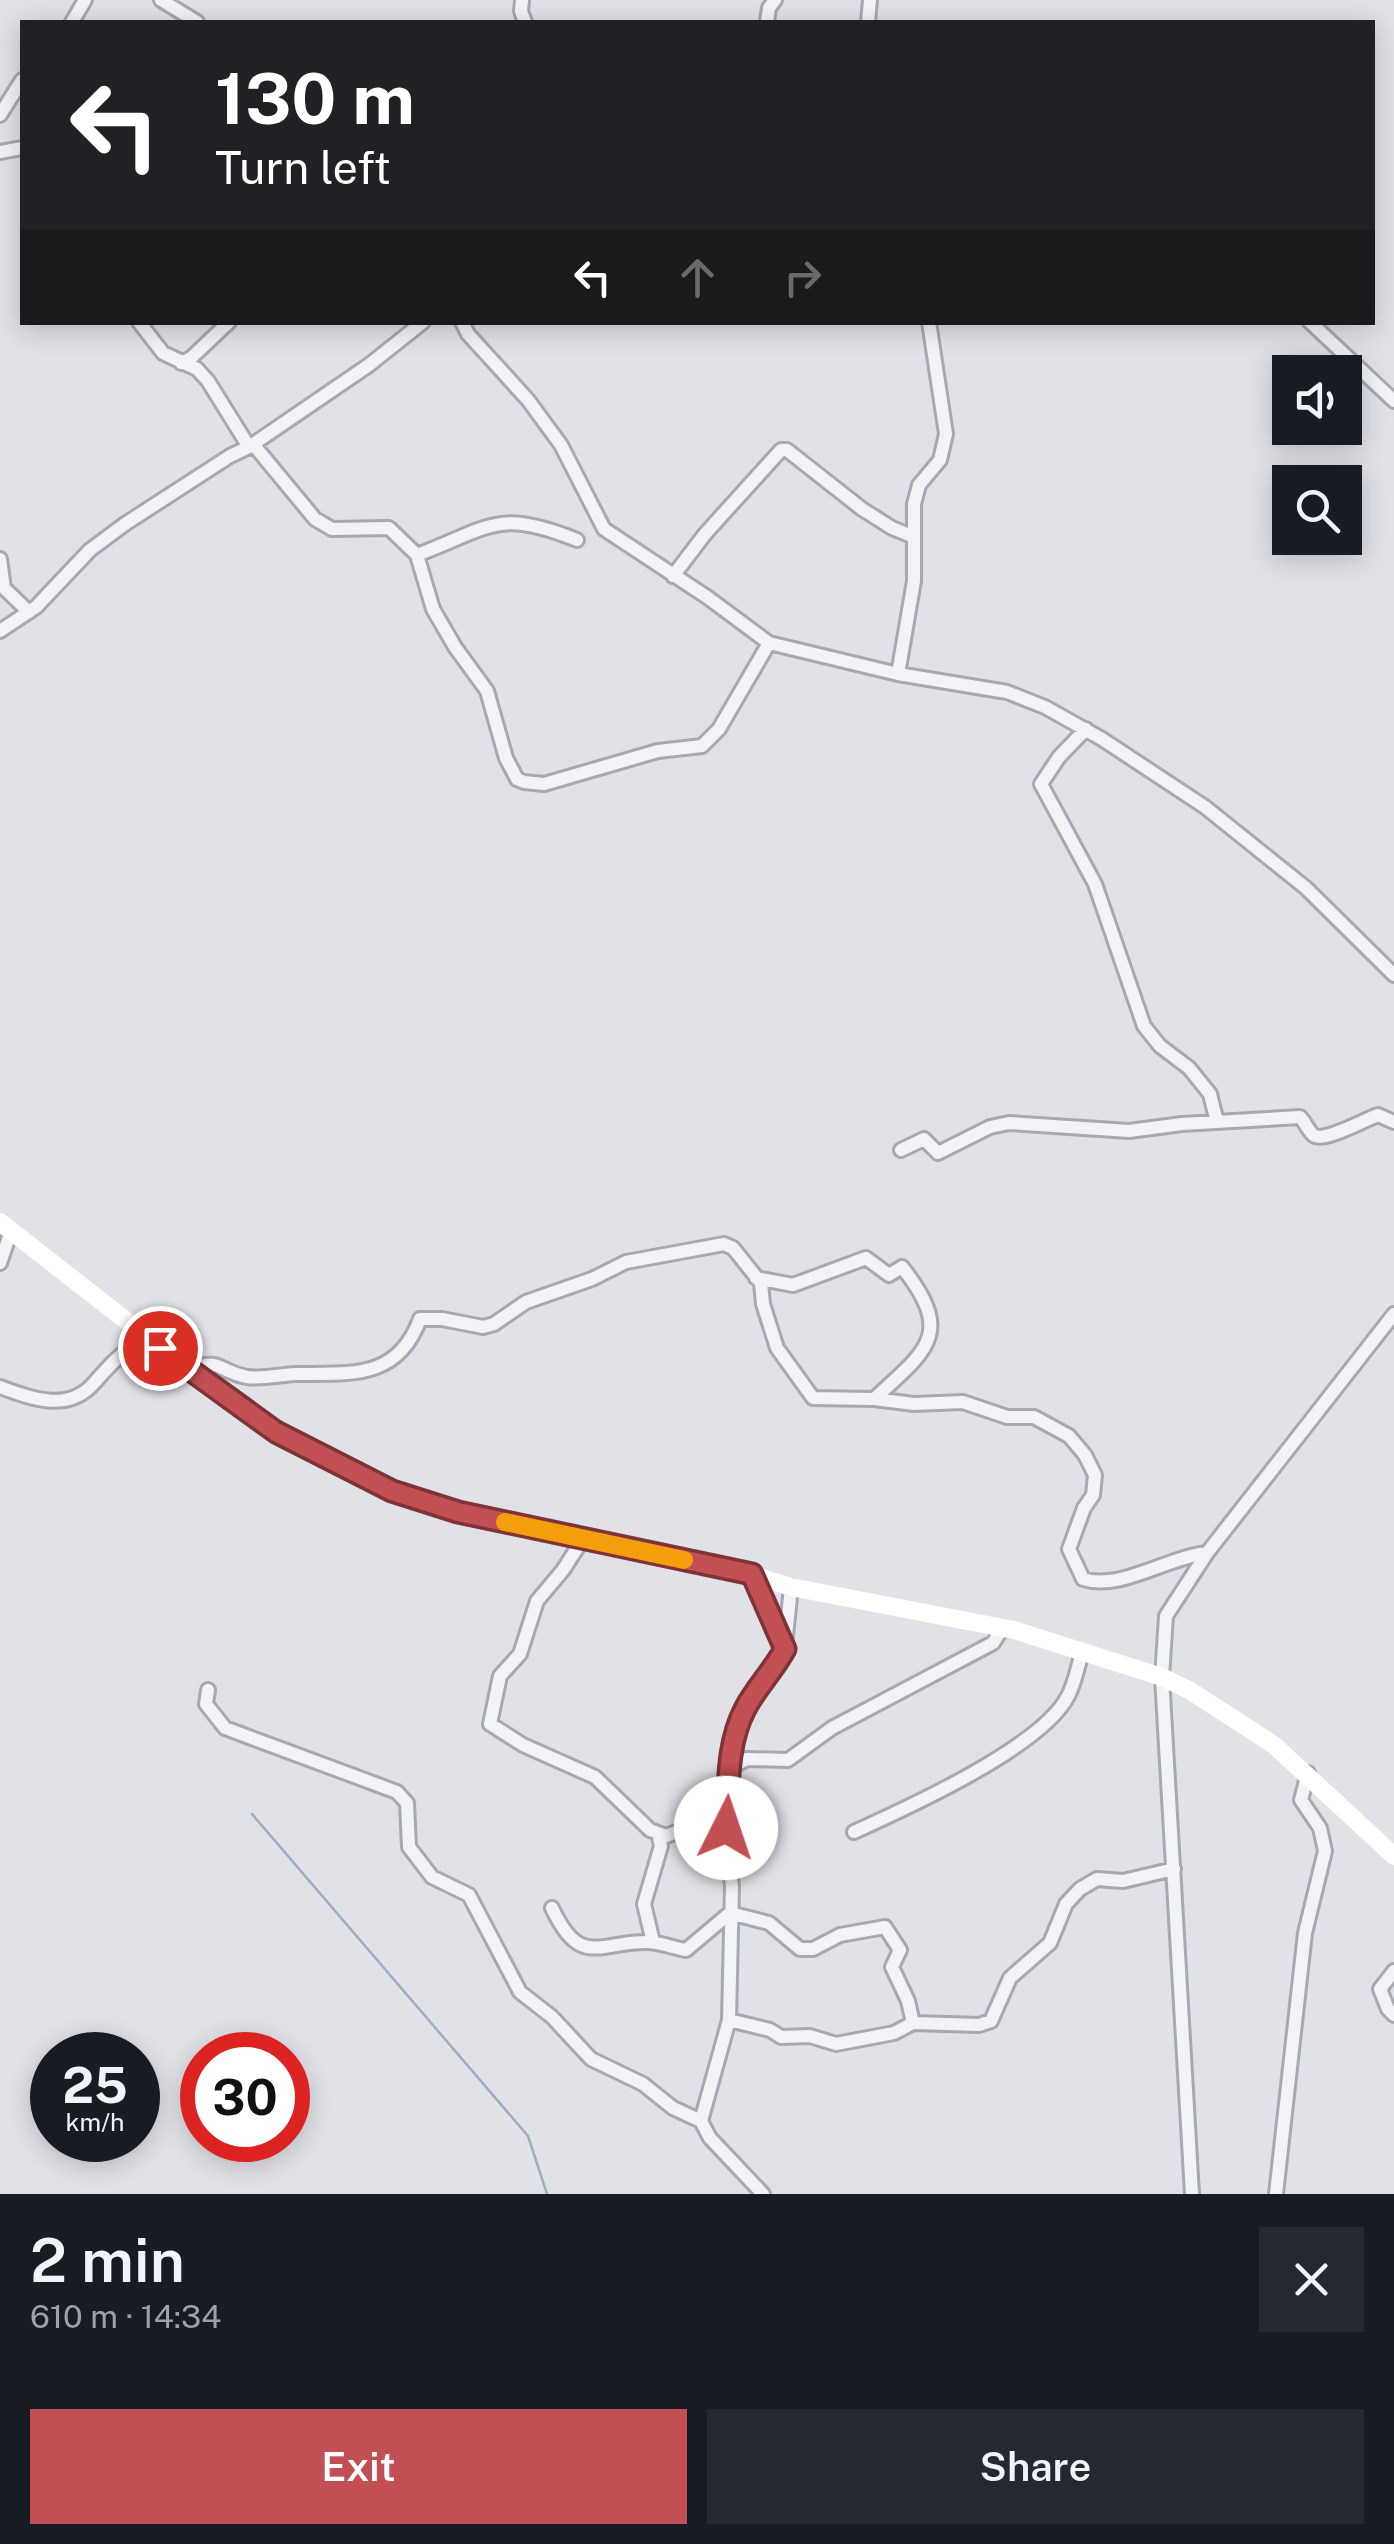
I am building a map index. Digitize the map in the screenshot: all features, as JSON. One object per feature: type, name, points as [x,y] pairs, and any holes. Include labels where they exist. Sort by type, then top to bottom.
[{"type":"street","points":[[166,3],[194,20]]},
{"type":"street","points":[[0,115],[20,83]]},
{"type":"street","points":[[141,325],[163,353],[197,369],[208,381],[251,446],[309,516],[332,529],[389,528],[417,555],[433,609],[487,691],[506,758],[518,779],[544,784],[658,751],[710,742],[769,643]]},
{"type":"street","points":[[181,363],[226,325]]},
{"type":"street","points":[[0,631],[29,612],[90,550],[125,524],[251,446],[419,325]]},
{"type":"street","points":[[464,325],[561,444],[604,529],[769,643],[898,674],[1008,692],[1045,706],[1086,729],[1206,807],[1306,888],[1394,974]]},
{"type":"street","points":[[898,674],[914,581],[914,504],[919,484],[940,460],[946,434],[929,325]]},
{"type":"street","points":[[1313,325],[1394,401]]},
{"type":"street","points":[[674,576],[705,534],[781,450],[787,450],[892,528],[914,537]]},
{"type":"street","points":[[417,555],[499,523],[538,524],[577,540]]},
{"type":"street","points":[[0,559],[4,588],[29,612]]},
{"type":"street","points":[[1086,729],[1041,784],[1095,884],[1144,1026],[1160,1046],[1189,1068],[1210,1094],[1217,1122]]},
{"type":"street","points":[[901,1150],[924,1139],[938,1152],[990,1127],[1009,1123],[1129,1131],[1300,1118],[1318,1138],[1378,1115],[1394,1122]]},
{"type":"street","points":[[0,1262],[6,1227],[160,1348],[276,1432],[392,1491],[458,1512],[752,1574],[791,1587],[1002,1629],[1162,1677],[1274,1744],[1394,1856]]},
{"type":"street","points":[[188,1369],[210,1362],[248,1377],[373,1370],[396,1357],[420,1319],[484,1327],[526,1302],[592,1279],[626,1262],[724,1244],[733,1248],[761,1284],[777,1348],[813,1398],[914,1404],[963,1402],[1007,1417],[1034,1417],[1069,1436],[1095,1475],[1093,1494],[1069,1549],[1082,1578],[1099,1584],[1190,1555],[1206,1554]]},
{"type":"street","points":[[756,1278],[794,1285],[866,1258],[889,1275],[902,1267],[918,1288],[933,1322],[916,1360],[874,1399]]},
{"type":"street","points":[[1192,2194],[1162,1677],[1166,1616],[1206,1554],[1394,1314]]},
{"type":"street","points":[[0,1388],[47,1402],[69,1400],[86,1394],[112,1363],[134,1347],[160,1348]]},
{"type":"street","points":[[583,1539],[564,1570],[537,1601],[520,1654],[500,1676],[490,1724],[524,1745],[595,1777],[650,1830],[666,1836],[685,1829],[706,1844],[714,1844],[726,1834]]},
{"type":"street","points":[[752,1574],[785,1649]]},
{"type":"street","points":[[701,2120],[729,2020],[732,1887],[726,1834],[730,1768],[746,1708],[785,1649],[791,1587]]},
{"type":"street","points":[[730,1768],[747,1759],[788,1760],[832,1728],[993,1642],[1002,1629]]},
{"type":"street","points":[[854,1832],[951,1786],[1026,1740],[1068,1697],[1082,1652]]},
{"type":"street","points":[[208,1690],[206,1704],[225,1728],[397,1792],[406,1802],[409,1848],[432,1878],[469,1895],[520,1992],[552,2017],[591,2060],[643,2084],[673,2108],[701,2120],[710,2138],[763,2194]]},
{"type":"street","points":[[1276,2194],[1305,1933],[1324,1852],[1320,1828],[1300,1800],[1308,1773]]},
{"type":"street","points":[[653,1942],[644,1904],[661,1846],[658,1833]]},
{"type":"street","points":[[729,2020],[781,2037],[810,2036],[836,2044],[894,2033],[913,2023],[979,2025],[992,2020],[1010,1978],[1050,1943],[1066,1904],[1080,1889],[1097,1879],[1123,1881],[1174,1869]]},
{"type":"street","points":[[552,1908],[572,1938],[582,1946],[604,1950],[625,1942],[653,1942],[686,1950],[730,1913]]},
{"type":"street","points":[[730,1913],[768,1923],[800,1948],[813,1949],[840,1934],[885,1926],[900,1950],[892,1967],[913,2023]]},
{"type":"street","points":[[1394,1971],[1380,1989],[1394,2015]]},
{"type":"waterway","points":[[252,1814],[528,2136],[547,2194]]},
{"type":"slow traffic","points":[[505,1522],[684,1560]]},
{"type":"route","points":[[160,1348],[276,1432],[392,1491],[458,1512],[752,1574],[785,1649],[746,1708],[736,1735],[729,1770],[726,1828]]}]
